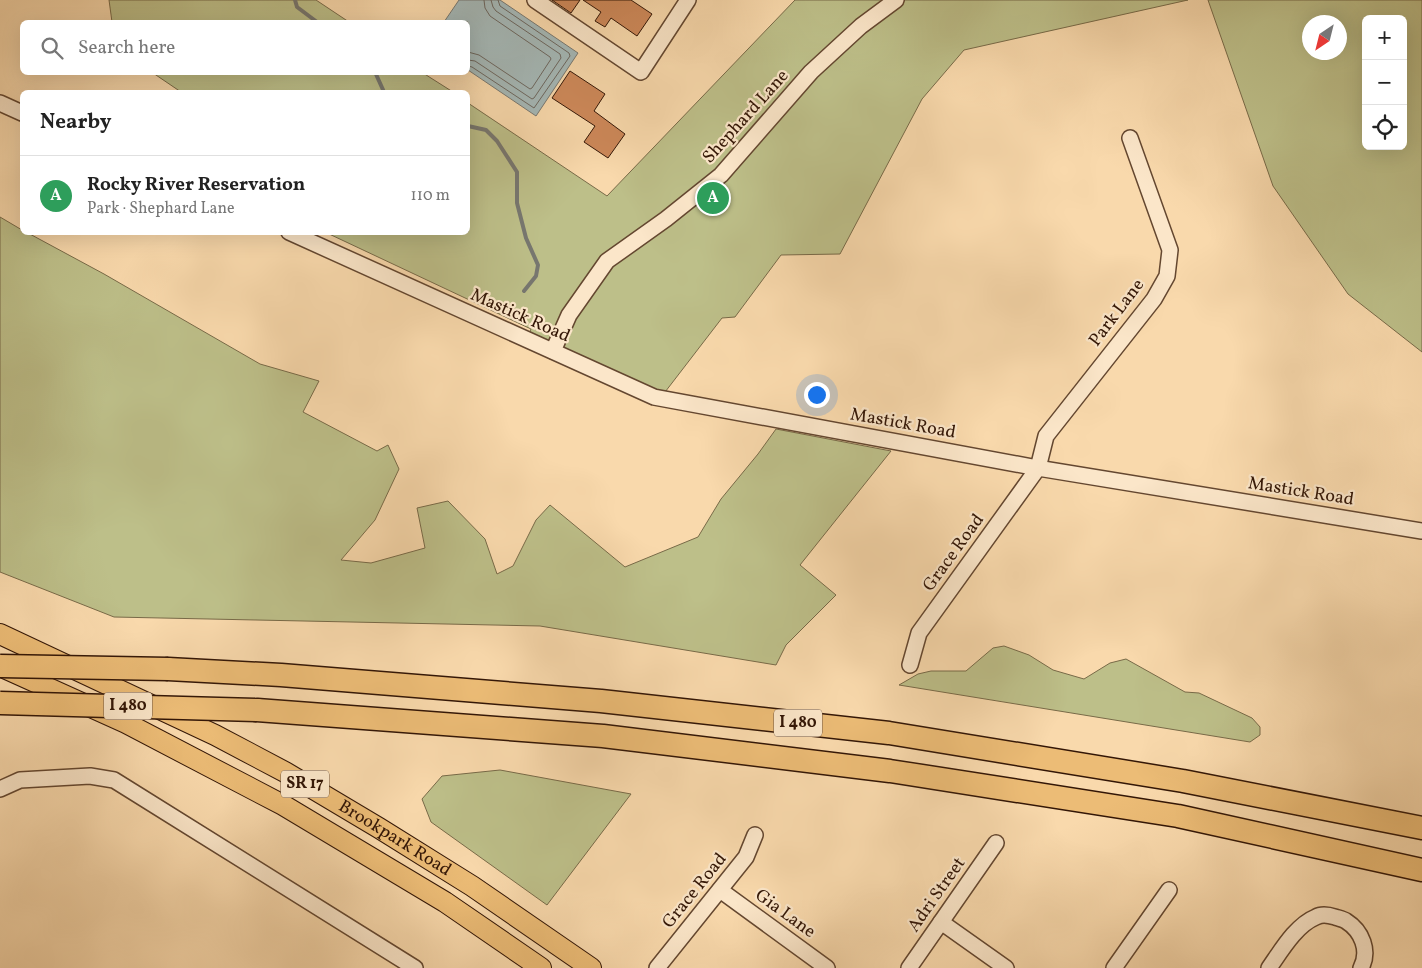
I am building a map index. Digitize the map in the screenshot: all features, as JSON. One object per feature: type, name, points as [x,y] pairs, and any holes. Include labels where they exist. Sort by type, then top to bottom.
[{"type":"highway","name":"I 480","points":[[0,666],[168,669],[308,677],[601,701],[889,733],[1183,781],[1422,828]]},
{"type":"highway","name":"I 480","points":[[0,703],[257,710],[603,736],[890,771],[1178,816],[1422,870]]},
{"type":"main road","name":"Brookpark Road","points":[[0,634],[215,735],[285,772],[472,886],[591,968]]},
{"type":"main road","name":"Brookpark Road","points":[[0,666],[126,722],[282,805],[445,902],[541,968]]},
{"type":"street","points":[[536,0],[641,72],[688,0]]},
{"type":"street","name":"Shephard Lane","points":[[553,351],[569,315],[607,261],[666,219],[721,175],[811,72],[861,26],[896,0]]},
{"type":"street","points":[[0,103],[20,112]]},
{"type":"street","name":"Park Lane","points":[[1038,468],[1046,436],[1154,299],[1167,276],[1170,250],[1130,138]]},
{"type":"street","name":"Mastick Road","points":[[296,235],[654,397],[1038,468],[1422,531]]},
{"type":"street","name":"Grace Road","points":[[910,666],[919,633],[1038,468]]},
{"type":"street","points":[[0,789],[20,780],[90,776],[114,780],[415,968]]},
{"type":"street","name":"Grace Road","points":[[657,968],[746,857],[755,835]]},
{"type":"street","name":"Adri Street","points":[[909,968],[996,843]]},
{"type":"street","name":"Gia Lane","points":[[720,890],[827,968]]},
{"type":"street","points":[[1114,968],[1169,890]]},
{"type":"street","points":[[1269,968],[1301,925],[1317,916],[1330,915],[1345,920],[1362,938],[1365,950],[1364,962],[1361,968]]},
{"type":"street","points":[[941,922],[1006,968]]},
{"type":"green space","points":[[109,0],[316,0],[346,20],[112,20]]},
{"type":"green space","points":[[795,0],[1188,0],[964,50],[922,99],[840,254],[781,255],[735,317],[722,318],[662,396],[528,336],[531,329],[331,235],[470,235],[470,104],[607,196]]},
{"type":"green space","points":[[1208,0],[1422,0],[1422,352],[1348,294],[1273,186]]},
{"type":"green space","points":[[156,75],[426,75],[450,90],[178,90]]},
{"type":"green space","points":[[0,217],[20,229],[20,235],[32,235],[104,274],[260,364],[319,381],[303,412],[377,451],[388,445],[399,469],[375,520],[341,560],[371,563],[425,548],[417,508],[448,501],[485,539],[497,574],[513,566],[536,520],[550,505],[625,567],[698,537],[721,499],[776,429],[891,451],[800,565],[836,595],[786,645],[776,665],[540,626],[114,617],[0,572]]},
{"type":"green space","points":[[1004,646],[1029,655],[1053,670],[1084,679],[1110,663],[1126,659],[1185,692],[1199,693],[1252,718],[1260,727],[1260,735],[1250,742],[899,685],[918,674],[931,671],[966,671],[993,648]]},
{"type":"green space","points":[[500,770],[631,794],[547,905],[431,822],[422,799],[442,776]]},
{"type":"water","points":[[459,0],[500,0],[578,53],[536,116],[470,71],[470,20],[445,20]]},
{"type":"building","points":[[552,0],[580,0],[571,13]]},
{"type":"building","points":[[583,0],[631,0],[652,14],[637,36],[611,18],[605,27],[595,21],[601,12]]},
{"type":"building","points":[[570,71],[605,94],[594,111],[625,134],[608,158],[584,142],[595,126],[552,98]]},
{"type":"waterway","points":[[295,0],[297,7],[314,20]]},
{"type":"waterway","points":[[376,75],[383,90]]},
{"type":"waterway","points":[[470,126],[486,130],[497,141],[517,172],[517,203],[526,238],[538,265],[536,276],[524,291]]},
{"type":"place","name":"Rocky River Reservation","points":[[713,198]]}]
